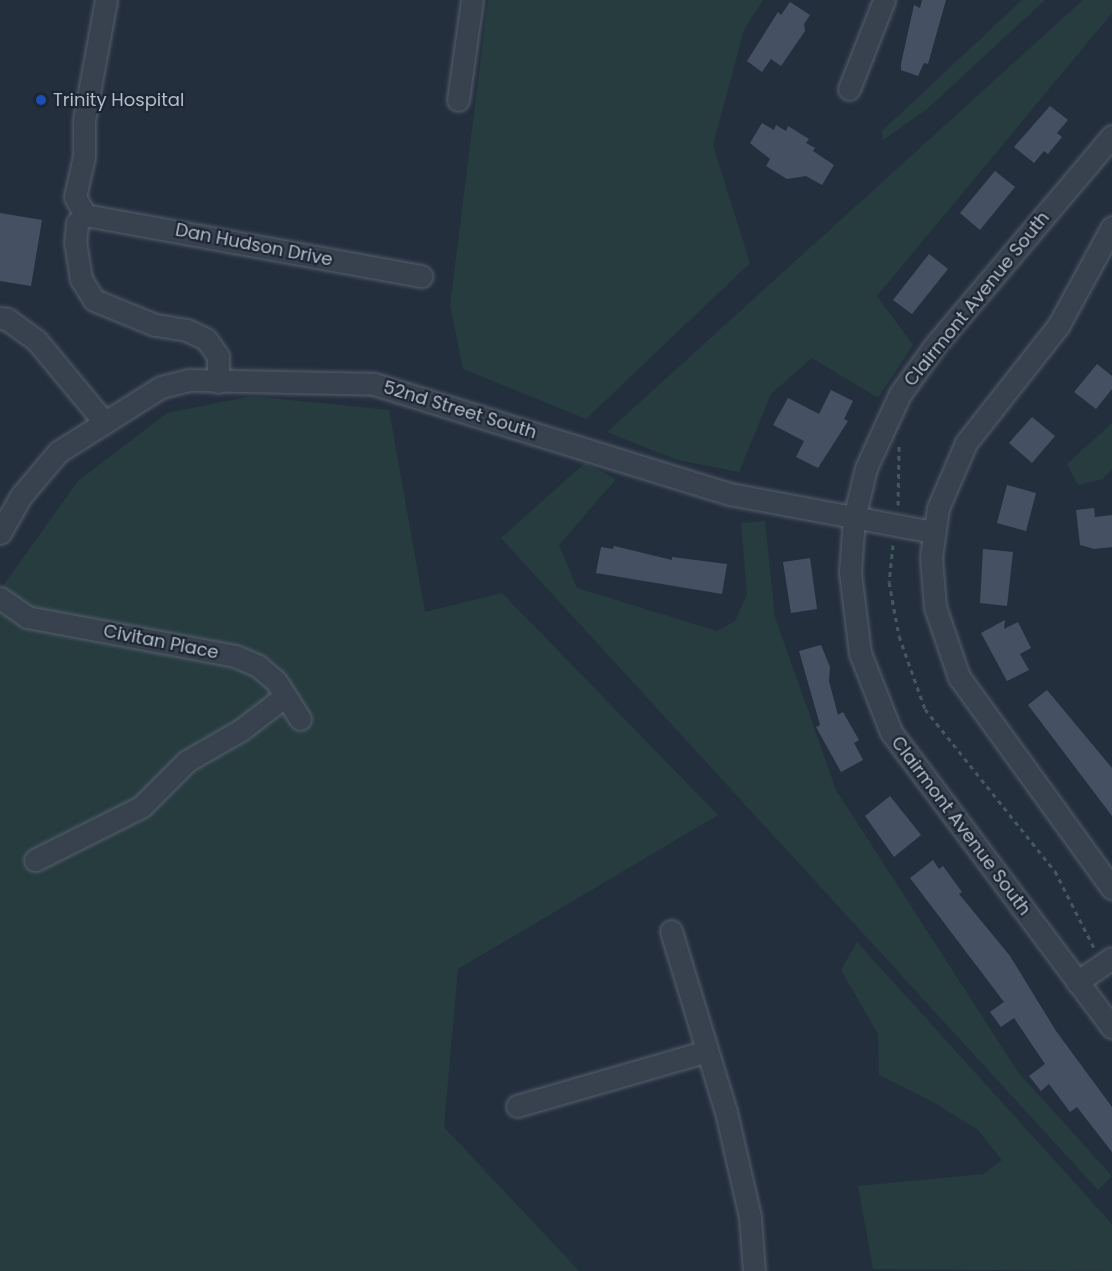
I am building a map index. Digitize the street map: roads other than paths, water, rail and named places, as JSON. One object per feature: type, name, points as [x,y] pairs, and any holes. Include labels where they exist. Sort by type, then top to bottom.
[{"type":"street","points":[[106,0],[75,197],[85,215],[77,223],[75,243],[81,279],[94,300],[155,325],[187,330],[206,339],[218,356],[218,382]]},
{"type":"street","points":[[458,100],[472,0]]},
{"type":"street","points":[[849,89],[884,0]]},
{"type":"street","name":"Clairmont Avenue South","points":[[1112,136],[916,370],[875,443],[854,518],[851,600],[860,653],[878,706],[906,756],[1112,1027]]},
{"type":"street","name":"Dan Hudson Drive","points":[[85,215],[422,276]]},
{"type":"street","points":[[1112,227],[1058,326],[966,442],[946,485],[933,532],[935,607],[959,677],[1112,888]]},
{"type":"street","points":[[0,318],[8,319],[37,341],[104,422]]},
{"type":"street","name":"52nd Street South","points":[[1,527],[21,496],[58,452],[161,387],[190,380],[374,384],[730,494],[933,532]]},
{"type":"street","name":"Civitan Place","points":[[0,598],[27,617],[235,656],[258,666],[285,696],[300,719]]},
{"type":"street","points":[[35,860],[141,807],[187,761],[241,730],[285,696]]},
{"type":"street","points":[[670,931],[707,1051],[750,1217],[754,1271]]},
{"type":"street","points":[[1077,982],[1107,961]]},
{"type":"street","points":[[517,1106],[707,1051]]},
{"type":"place","name":"Trinity Hospital","points":[[41,100]]}]
